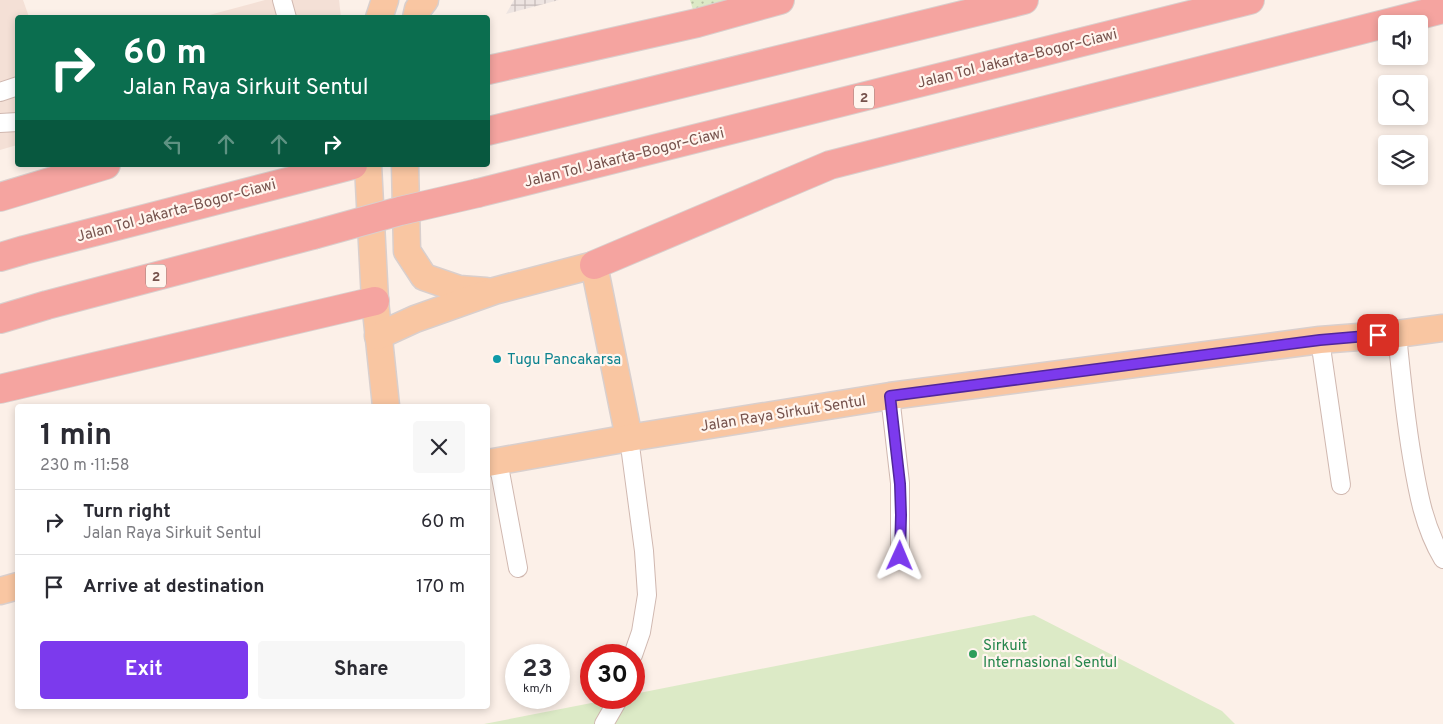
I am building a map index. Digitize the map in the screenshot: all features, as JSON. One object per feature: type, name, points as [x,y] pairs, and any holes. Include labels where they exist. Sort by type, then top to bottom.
[{"type":"highway","points":[[490,70],[697,23],[780,0]]},
{"type":"highway","points":[[490,132],[1024,0]]},
{"type":"highway","name":"Jalan Tol Jakarta–Bogor–Ciawi","points":[[0,319],[400,211],[1250,0]]},
{"type":"highway","points":[[594,265],[830,165],[1443,9]]},
{"type":"highway","points":[[0,197],[99,167]]},
{"type":"highway","name":"Jalan Tol Jakarta–Bogor–Ciawi","points":[[0,257],[345,167]]},
{"type":"highway","points":[[0,390],[375,301]]},
{"type":"main road","points":[[380,15],[385,0]]},
{"type":"main road","points":[[417,15],[418,9],[425,0]]},
{"type":"main road","points":[[368,167],[375,301],[386,404]]},
{"type":"main road","points":[[405,167],[407,251],[424,277],[459,289],[494,291]]},
{"type":"main road","points":[[378,336],[415,319],[494,291],[594,265],[630,438]]},
{"type":"main road","name":"Jalan Raya Sirkuit Sentul","points":[[493,462],[890,396],[1320,340],[1397,334],[1443,328]]},
{"type":"main road","points":[[0,591],[15,587]]},
{"type":"street","points":[[0,92],[15,87]]},
{"type":"street","points":[[0,123],[15,122]]},
{"type":"street","points":[[1397,334],[1408,431],[1418,496],[1426,523],[1443,559]]},
{"type":"street","points":[[1320,340],[1341,485]]},
{"type":"street","points":[[890,396],[900,484],[900,556]]},
{"type":"street","points":[[630,438],[644,551],[647,595],[641,632],[637,644]]},
{"type":"street","points":[[493,462],[518,568]]},
{"type":"street","points":[[604,724],[613,709]]},
{"type":"shaded area","points":[[0,0],[23,0],[28,15],[15,15],[15,146],[0,150]]},
{"type":"shaded area","points":[[265,0],[339,0],[341,15],[209,15]]},
{"type":"shaded area","points":[[514,0],[559,0],[506,14]]},
{"type":"green space","points":[[690,0],[780,0],[697,23]]},
{"type":"green space","name":"Sirkuit Internasional Sentul","points":[[1034,615],[1222,711],[1235,724],[484,724],[561,709],[570,709],[570,707],[580,705],[580,709],[645,709],[645,692]]},
{"type":"place","name":"Tugu Pancakarsa","points":[[497,359]]},
{"type":"place","name":"Sirkuit Internasional Sentul","points":[[973,654]]},
{"type":"route","points":[[900,556],[900,484],[890,396],[1320,340],[1378,335]]}]
